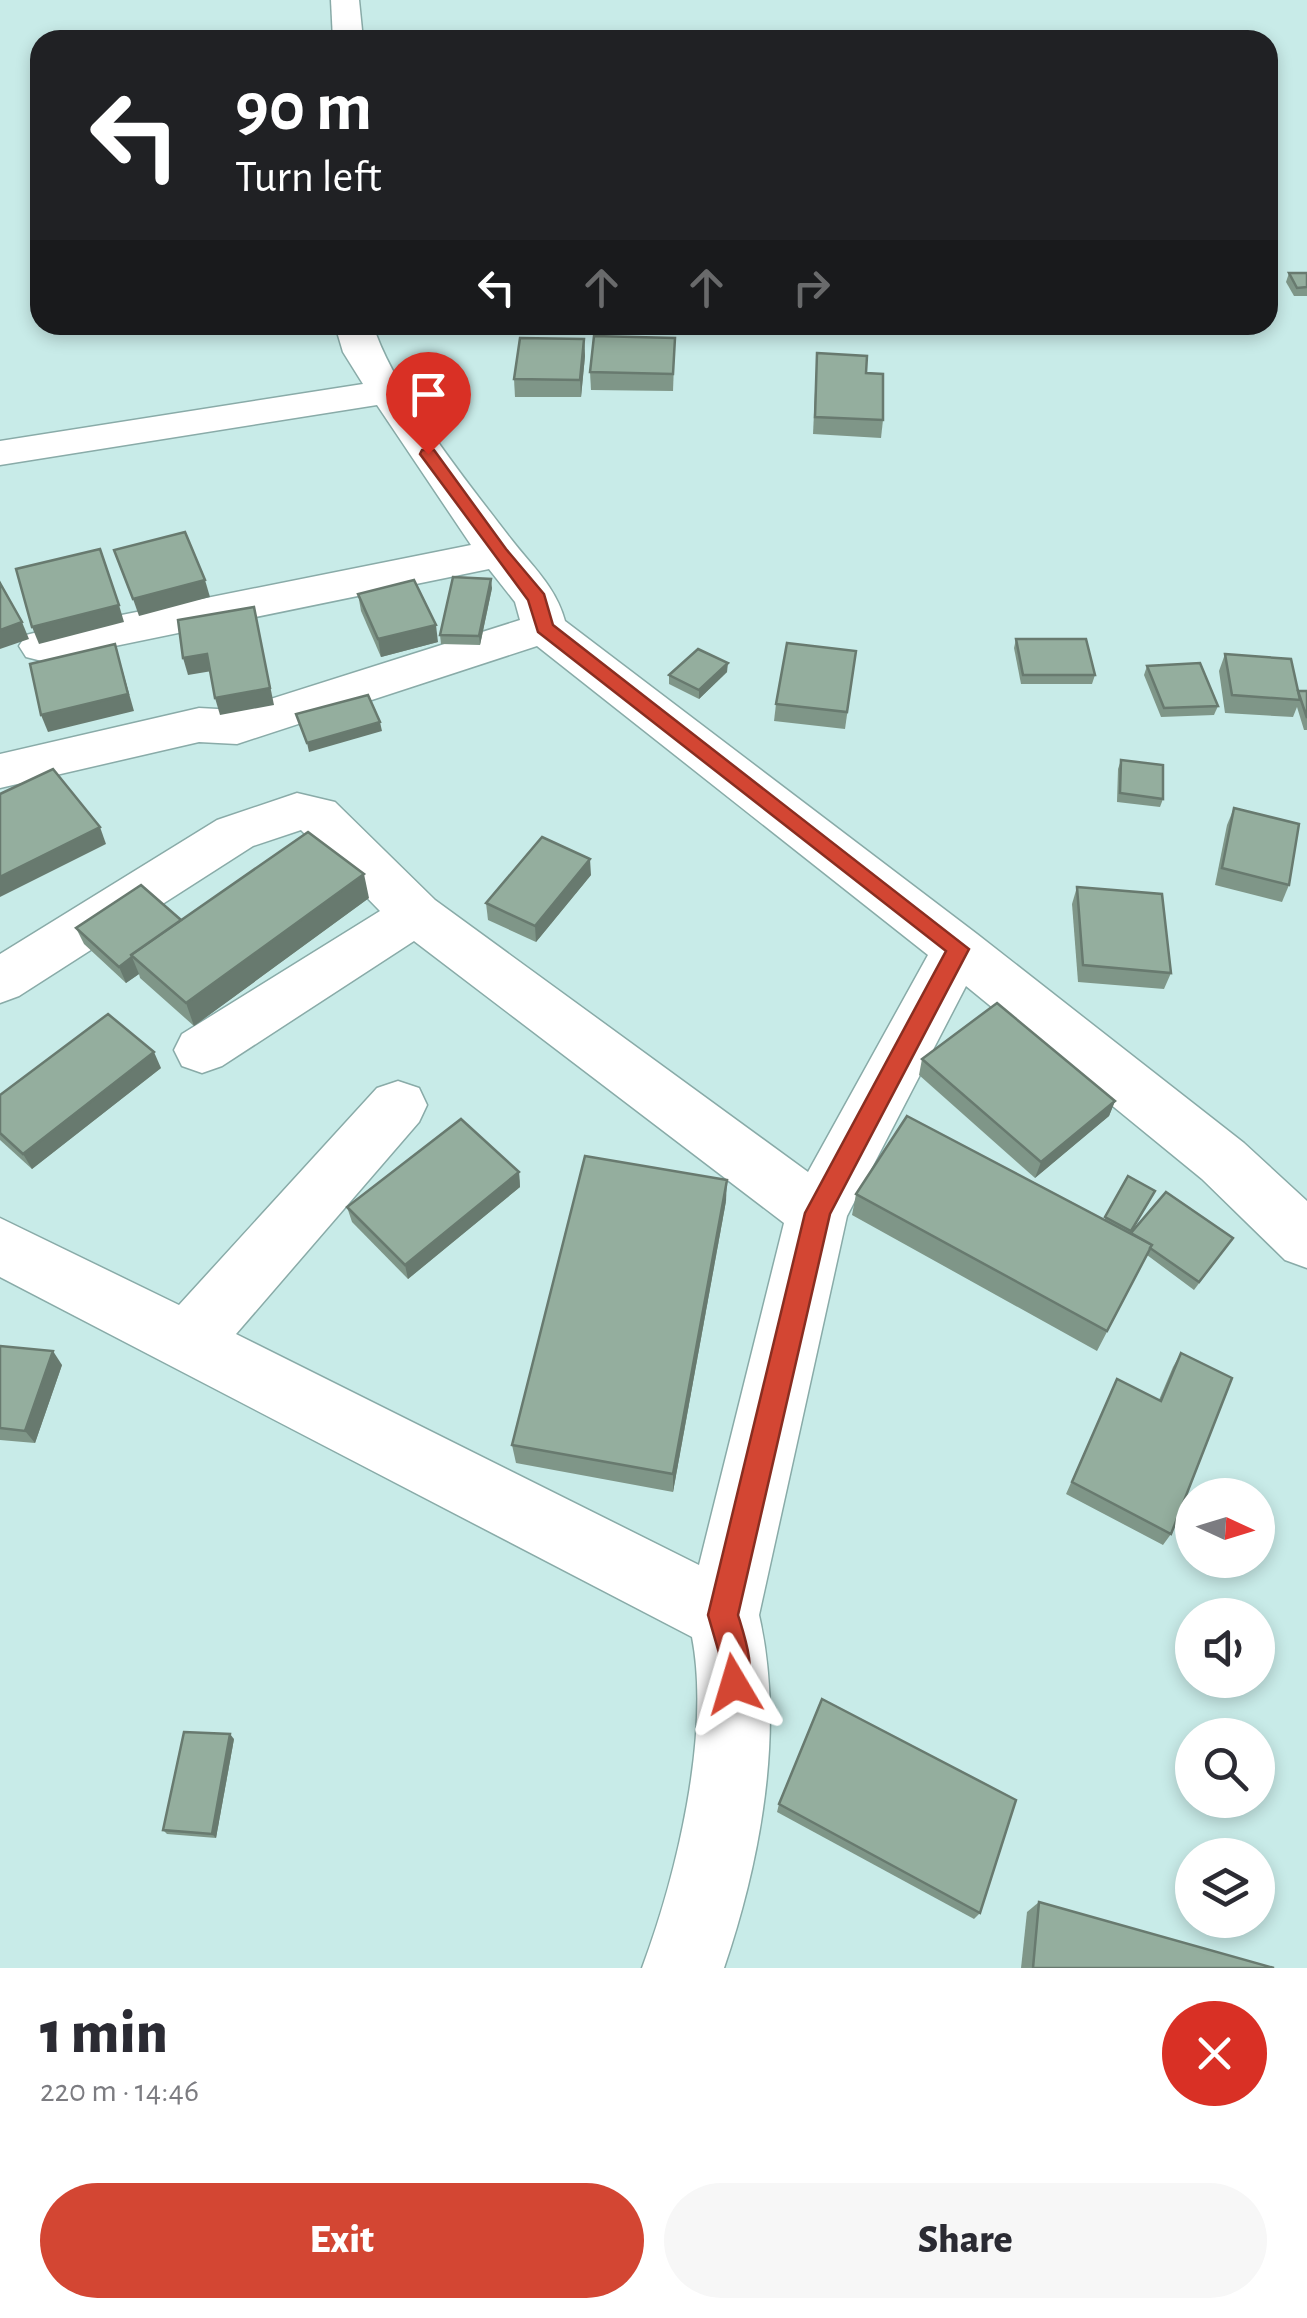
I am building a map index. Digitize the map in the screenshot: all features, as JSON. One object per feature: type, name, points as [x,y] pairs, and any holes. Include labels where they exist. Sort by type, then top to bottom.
[{"type":"street","points":[[345,0],[347,30]]},
{"type":"street","points":[[357,335],[362,352],[448,484],[537,598],[544,628],[958,949],[1223,1161],[1307,1242]]},
{"type":"street","points":[[0,453],[388,392]]},
{"type":"street","points":[[42,646],[499,553]]},
{"type":"street","points":[[0,771],[198,725],[236,727],[544,628]]},
{"type":"street","points":[[0,981],[235,833],[296,811],[317,815],[416,914],[817,1213]]},
{"type":"street","points":[[202,1050],[416,914]]},
{"type":"street","points":[[683,1968],[736,1747],[734,1653],[723,1615],[817,1213],[958,949]]},
{"type":"street","points":[[188,1342],[398,1105]]},
{"type":"street","points":[[0,1246],[723,1615]]},
{"type":"building","points":[[1289,273],[1307,273],[1307,287],[1297,288]]},
{"type":"building","points":[[594,336],[675,338],[673,374],[590,372]]},
{"type":"building","points":[[520,338],[584,339],[580,380],[514,379]]},
{"type":"building","points":[[817,353],[867,356],[866,373],[883,374],[883,420],[815,417]]},
{"type":"building","points":[[185,532],[205,580],[133,599],[114,550]]},
{"type":"building","points":[[100,549],[119,605],[32,627],[16,569]]},
{"type":"building","points":[[453,577],[491,579],[479,636],[440,635]]},
{"type":"building","points":[[414,580],[436,625],[378,639],[358,594]]},
{"type":"building","points":[[0,583],[22,622],[0,630]]},
{"type":"building","points":[[254,607],[270,688],[215,698],[207,654],[183,658],[178,620]]},
{"type":"building","points":[[1016,639],[1086,639],[1095,675],[1023,675]]},
{"type":"building","points":[[787,643],[856,651],[847,712],[776,704]]},
{"type":"building","points":[[115,644],[128,694],[41,715],[30,664]]},
{"type":"building","points":[[698,649],[728,663],[699,690],[669,675]]},
{"type":"building","points":[[1225,654],[1291,659],[1300,700],[1232,695]]},
{"type":"building","points":[[1200,663],[1218,706],[1164,708],[1147,666]]},
{"type":"building","points":[[1298,691],[1307,691],[1307,718]]},
{"type":"building","points":[[368,695],[380,722],[307,743],[296,714]]},
{"type":"building","points":[[1121,760],[1163,765],[1163,799],[1120,793]]},
{"type":"building","points":[[53,769],[100,827],[0,877],[0,794]]},
{"type":"building","points":[[1234,808],[1299,824],[1289,885],[1222,868]]},
{"type":"building","points":[[308,832],[364,874],[186,1003],[131,955]]},
{"type":"building","points":[[542,837],[590,859],[535,926],[486,903]]},
{"type":"building","points":[[141,885],[181,920],[119,967],[76,928]]},
{"type":"building","points":[[1077,887],[1162,894],[1171,973],[1083,965]]},
{"type":"building","points":[[997,1003],[1115,1101],[1041,1162],[922,1059]]},
{"type":"building","points":[[108,1014],[154,1052],[23,1154],[0,1133],[0,1095]]},
{"type":"building","points":[[907,1116],[1152,1245],[1107,1331],[856,1194]]},
{"type":"building","points":[[461,1119],[519,1172],[405,1265],[347,1207]]},
{"type":"building","points":[[585,1156],[727,1180],[673,1474],[512,1445]]},
{"type":"building","points":[[1128,1176],[1155,1191],[1131,1231],[1105,1217]]},
{"type":"building","points":[[1166,1192],[1233,1238],[1199,1282],[1131,1233]]},
{"type":"building","points":[[0,1346],[53,1351],[25,1431],[0,1428]]},
{"type":"building","points":[[1181,1353],[1232,1378],[1193,1478],[1175,1478],[1175,1524],[1171,1534],[1072,1482],[1117,1379],[1161,1401]]},
{"type":"building","points":[[822,1699],[1016,1800],[980,1913],[779,1804]]},
{"type":"building","points":[[184,1732],[230,1734],[212,1834],[163,1830]]},
{"type":"building","points":[[1039,1902],[1274,1968],[1033,1968]]},
{"type":"route","points":[[428,454],[499,553],[537,598],[544,628],[958,949],[817,1213],[723,1615],[734,1653],[734,1684]]}]
